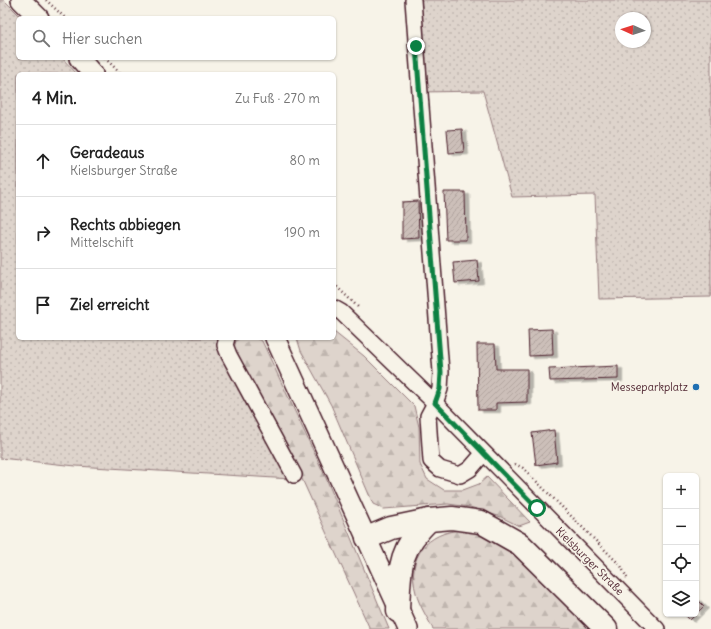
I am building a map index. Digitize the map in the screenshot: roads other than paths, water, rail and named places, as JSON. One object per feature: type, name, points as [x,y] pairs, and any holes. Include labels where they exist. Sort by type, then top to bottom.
[{"type":"highway","points":[[367,538],[391,528],[429,520],[452,518],[480,522],[520,544],[606,629]]},
{"type":"highway","points":[[403,620],[401,560],[417,531],[429,520]]},
{"type":"main road","points":[[21,0],[37,16]]},
{"type":"main road","points":[[81,60],[91,72]]},
{"type":"main road","points":[[276,340],[403,620]]},
{"type":"street","points":[[413,0],[441,372],[440,389],[428,416],[431,461],[440,469],[450,474],[460,475],[470,469],[483,454]]},
{"type":"street","name":"Kielsburger Straße","points":[[336,309],[341,312],[435,403],[483,454],[657,629]]},
{"type":"street","points":[[226,340],[225,345],[229,355],[294,475]]},
{"type":"place","name":"Messeparkplatz","points":[[696,387]]}]
